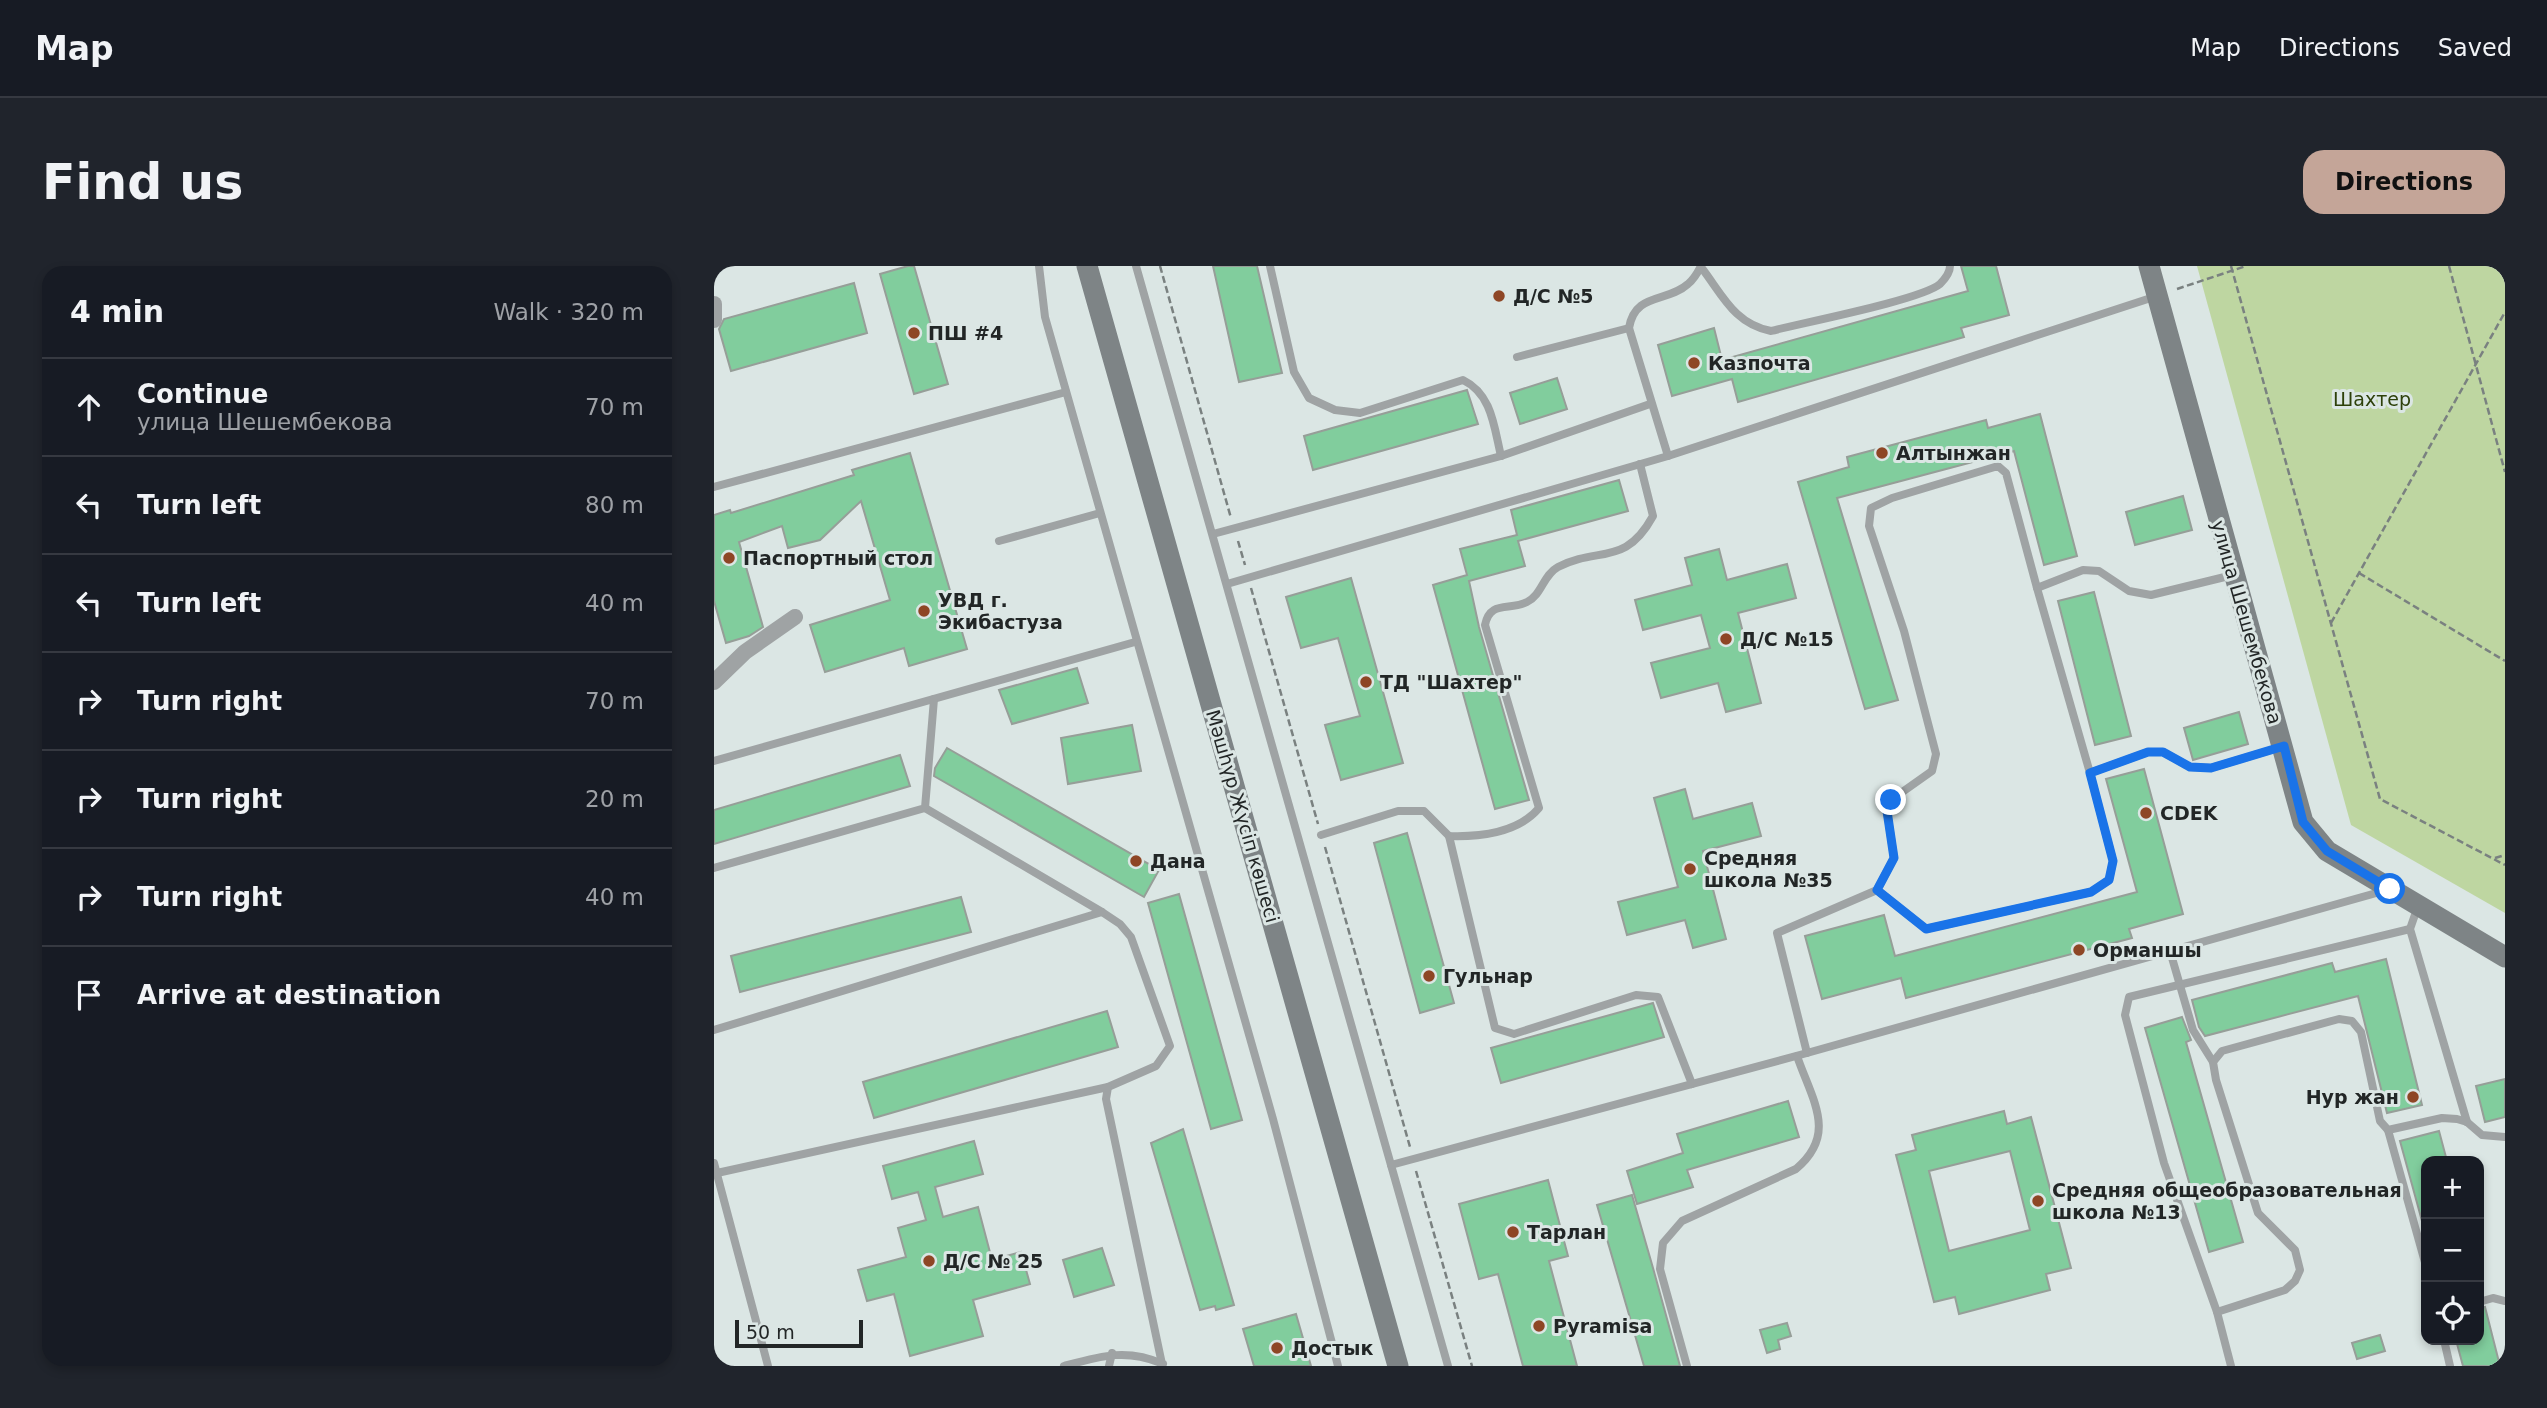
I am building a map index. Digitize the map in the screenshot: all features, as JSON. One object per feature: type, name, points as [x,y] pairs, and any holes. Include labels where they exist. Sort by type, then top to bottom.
[{"type":"main road","name":"Мәшһүр Жүсіп көшесі","points":[[1087,266],[1398,1366]]},
{"type":"main road","name":"улица Шешембекова","points":[[2149,266],[2303,822],[2327,851],[2505,957]]},
{"type":"street","points":[[714,304],[714,320]]},
{"type":"street","points":[[714,682],[745,652],[795,617]]},
{"type":"lane","points":[[1039,266],[1045,317],[1135,642],[1273,1119],[1338,1366]]},
{"type":"lane","points":[[1136,266],[1448,1366]]},
{"type":"lane","points":[[1270,266],[1294,372],[1309,398],[1335,410],[1360,413],[1463,380],[1477,387],[1487,403],[1502,456]]},
{"type":"lane","points":[[1668,456],[1629,328],[1631,314],[1637,307],[1688,285],[1701,266],[1734,314],[1753,328],[1770,331],[1927,290],[1938,286],[1950,273],[1950,266]]},
{"type":"lane","points":[[1227,584],[1668,456],[2158,296]]},
{"type":"lane","points":[[1517,357],[1629,328]]},
{"type":"lane","points":[[714,487],[1066,392]]},
{"type":"lane","points":[[1213,534],[1502,456],[1650,404]]},
{"type":"lane","points":[[1449,836],[1476,837],[1528,822],[1539,808],[1485,625],[1487,615],[1493,608],[1528,602],[1539,591],[1543,580],[1559,567],[1628,548],[1645,530],[1653,516],[1640,464]]},
{"type":"lane","points":[[1807,1053],[1777,933],[1877,890],[1894,858],[1887,811],[1891,800],[1932,771],[1936,754],[1904,631],[1869,526],[1871,509],[1892,498],[1998,467],[2006,472],[2090,773],[2113,861],[2109,880],[2091,892],[1926,929],[1877,890]]},
{"type":"lane","points":[[999,541],[1100,513]]},
{"type":"lane","points":[[2037,588],[2083,570],[2099,571],[2129,591],[2151,595],[2233,575]]},
{"type":"lane","points":[[714,761],[1135,642]]},
{"type":"lane","points":[[925,808],[934,699]]},
{"type":"lane","points":[[2090,773],[2148,752],[2163,752],[2190,767],[2211,768],[2284,746]]},
{"type":"lane","points":[[714,868],[925,808],[1102,912],[1131,937],[1170,1046],[1166,1056],[1156,1066],[1108,1087],[717,1173]]},
{"type":"lane","points":[[1321,835],[1398,811],[1424,811],[1449,836],[1495,1028],[1514,1034],[1636,995],[1658,998],[1692,1084]]},
{"type":"lane","points":[[1391,1165],[1797,1056],[2390,889]]},
{"type":"lane","points":[[2418,906],[2410,929],[2467,1122]]},
{"type":"lane","points":[[714,1030],[1102,912]]},
{"type":"lane","points":[[2231,1366],[2217,1312],[2164,1163],[2126,1015],[2129,998],[2410,929]]},
{"type":"lane","points":[[2170,951],[2193,1030],[2213,1062],[2216,1080],[2258,1213],[2295,1250],[2300,1270],[2295,1281],[2285,1290],[2217,1312]]},
{"type":"lane","points":[[2213,1062],[2222,1051],[2339,1019],[2352,1021],[2361,1032],[2380,1121],[2388,1130],[2421,1248]]},
{"type":"lane","points":[[1687,1366],[1660,1269],[1663,1243],[1682,1221],[1796,1169],[1811,1157],[1821,1137],[1820,1129],[1797,1056]]},
{"type":"lane","points":[[1108,1087],[1106,1099],[1164,1365]]},
{"type":"lane","points":[[2388,1130],[2442,1118],[2467,1122],[2482,1135],[2505,1137]]},
{"type":"lane","points":[[714,1163],[768,1366]]},
{"type":"lane","points":[[2484,1301],[2493,1298],[2505,1301]]},
{"type":"lane","points":[[2445,1345],[2450,1366]]},
{"type":"lane","points":[[1065,1366],[1112,1353],[1139,1354],[1164,1365]]},
{"type":"lane","points":[[1109,1366],[1112,1353]]},
{"type":"path","points":[[1160,266],[1472,1366]]},
{"type":"path","points":[[2158,296],[2232,268],[2246,266]]},
{"type":"path","points":[[2449,266],[2505,472]]},
{"type":"path","points":[[2232,268],[2380,799],[2505,865]]},
{"type":"path","points":[[2330,623],[2505,312]]},
{"type":"path","points":[[2359,573],[2505,661]]},
{"type":"path","points":[[2493,858],[2505,855]]},
{"type":"green space","name":"Шахтер","points":[[2197,266],[2505,266],[2505,913],[2351,825]]},
{"type":"building","points":[[914,266],[948,384],[914,394],[880,274]]},
{"type":"building","points":[[1213,266],[1257,266],[1282,373],[1239,382]]},
{"type":"building","points":[[1961,266],[1996,266],[2009,315],[1961,328],[1964,337],[1738,402],[1732,379],[1672,396],[1658,345],[1714,328],[1722,360],[1968,291]]},
{"type":"building","points":[[854,283],[867,333],[731,371],[719,329],[724,319]]},
{"type":"building","points":[[1557,378],[1567,409],[1520,424],[1510,393]]},
{"type":"building","points":[[1467,390],[1478,424],[1313,470],[1304,436]]},
{"type":"building","points":[[2040,414],[2077,556],[2044,565],[2014,451],[1837,498],[1898,700],[1865,709],[1798,482],[1849,467],[1847,457],[1986,420],[1988,428]]},
{"type":"building","points":[[910,453],[967,649],[909,666],[904,648],[825,672],[810,625],[890,600],[861,501],[820,540],[788,548],[782,526],[739,542],[763,627],[749,636],[726,643],[714,601],[714,515],[730,510],[731,513],[854,475],[852,470]]},
{"type":"building","points":[[1619,480],[1628,511],[1518,541],[1525,566],[1469,581],[1479,627],[1529,800],[1495,809],[1433,585],[1467,575],[1460,549],[1517,535],[1511,510]]},
{"type":"building","points":[[2183,496],[2192,530],[2135,545],[2126,512]]},
{"type":"building","name":"Д/С №15","points":[[1719,549],[1727,580],[1787,564],[1796,598],[1738,613],[1761,703],[1726,712],[1718,683],[1661,698],[1651,663],[1710,648],[1701,615],[1643,630],[1635,600],[1692,585],[1685,558]]},
{"type":"building","name":"ТД \"Шахтер\"","points":[[1351,578],[1403,763],[1341,780],[1325,725],[1360,716],[1338,638],[1301,648],[1286,597]]},
{"type":"building","points":[[2094,592],[2131,736],[2095,745],[2058,601]]},
{"type":"building","points":[[1077,668],[1088,703],[1012,724],[999,690]]},
{"type":"building","points":[[2239,712],[2248,744],[2193,760],[2184,728]]},
{"type":"building","points":[[1132,725],[1141,771],[1068,784],[1061,738]]},
{"type":"building","points":[[947,748],[1159,870],[1144,897],[934,776],[935,768]]},
{"type":"building","points":[[900,755],[910,786],[714,844],[714,810]]},
{"type":"building","points":[[2144,769],[2183,914],[2129,929],[2132,938],[1906,998],[1901,978],[1822,999],[1805,936],[1884,915],[1895,956],[2137,892],[2106,779]]},
{"type":"building","name":"Средняя школа №35","points":[[1685,789],[1693,819],[1752,803],[1761,836],[1703,851],[1726,939],[1693,948],[1685,920],[1627,935],[1618,902],[1678,887],[1654,798]]},
{"type":"building","points":[[1407,833],[1454,1003],[1420,1013],[1374,843]]},
{"type":"building","points":[[1179,894],[1242,1120],[1211,1129],[1148,903]]},
{"type":"building","points":[[961,897],[971,932],[740,992],[731,956]]},
{"type":"building","points":[[2386,959],[2422,1105],[2387,1113],[2358,996],[2205,1036],[2199,1027],[2192,1000],[2332,963],[2335,972]]},
{"type":"building","points":[[1653,1003],[1664,1037],[1501,1083],[1491,1048]]},
{"type":"building","points":[[1107,1011],[1118,1047],[874,1118],[863,1082]]},
{"type":"building","points":[[2182,1017],[2191,1040],[2186,1042],[2243,1242],[2209,1252],[2145,1028]]},
{"type":"building","points":[[2505,1079],[2505,1117],[2485,1122],[2476,1086]]},
{"type":"building","points":[[1788,1101],[1799,1137],[1687,1170],[1693,1187],[1637,1204],[1627,1171],[1683,1153],[1677,1134]]},
{"type":"building","name":"Средняя общеобразовательная школа №13","points":[[2004,1111],[2007,1124],[2031,1117],[2071,1268],[2046,1274],[2050,1290],[1959,1314],[1955,1297],[1934,1302],[1896,1155],[1916,1150],[1912,1135]],"holes":[[[2010,1151],[2030,1230],[1949,1251],[1929,1171]]]},
{"type":"building","points":[[1183,1129],[1234,1305],[1216,1310],[1215,1306],[1200,1310],[1151,1143]]},
{"type":"building","points":[[2439,1131],[2446,1156],[2421,1156],[2421,1217],[2400,1141]]},
{"type":"building","points":[[974,1141],[983,1174],[935,1187],[943,1217],[978,1207],[992,1260],[1021,1252],[1030,1284],[973,1300],[983,1336],[910,1356],[894,1294],[867,1301],[858,1270],[906,1257],[898,1228],[926,1220],[918,1192],[892,1199],[883,1166]]},
{"type":"building","points":[[1548,1180],[1568,1256],[1549,1261],[1577,1366],[1523,1366],[1498,1274],[1479,1279],[1459,1204]]},
{"type":"building","points":[[1632,1195],[1680,1366],[1644,1366],[1597,1205]]},
{"type":"building","points":[[1102,1248],[1114,1285],[1074,1297],[1063,1260]]},
{"type":"building","points":[[2484,1307],[2500,1366],[2463,1366],[2457,1345],[2484,1345]]},
{"type":"building","name":"Достык","points":[[1296,1314],[1311,1366],[1254,1366],[1243,1329]]},
{"type":"building","points":[[1787,1323],[1791,1336],[1778,1340],[1780,1349],[1767,1353],[1760,1330]]},
{"type":"building","points":[[2380,1335],[2385,1351],[2357,1359],[2352,1343]]},
{"type":"place","name":"Д/С №5","points":[[1499,296]]},
{"type":"place","name":"ПШ #4","points":[[914,333]]},
{"type":"place","name":"Казпочта","points":[[1694,363]]},
{"type":"place","name":"Алтынжан","points":[[1882,453]]},
{"type":"place","name":"Паспортный стол","points":[[729,558]]},
{"type":"place","name":"УВД г. Экибастуза","points":[[924,611]]},
{"type":"place","name":"Д/С №15","points":[[1726,639]]},
{"type":"place","name":"ТД \"Шахтер\"","points":[[1366,682]]},
{"type":"place","name":"CDEK","points":[[2146,813]]},
{"type":"place","name":"Дана","points":[[1136,861]]},
{"type":"place","name":"Средняя школа №35","points":[[1690,869]]},
{"type":"place","name":"Орманшы","points":[[2079,950]]},
{"type":"place","name":"Гульнар","points":[[1429,976]]},
{"type":"place","name":"Нур жан","points":[[2413,1097]]},
{"type":"place","name":"Средняя общеобразовательная школа №13","points":[[2038,1201]]},
{"type":"place","name":"Тарлан","points":[[1513,1232]]},
{"type":"place","name":"Д/С № 25","points":[[929,1261]]},
{"type":"place","name":"Pyramisa","points":[[1539,1326]]},
{"type":"place","name":"Достык","points":[[1277,1348]]},
{"type":"route","points":[[1891,800],[1887,811],[1894,858],[1877,890],[1926,929],[2091,892],[2109,880],[2113,861],[2090,773],[2148,752],[2163,752],[2190,767],[2211,768],[2284,746],[2303,822],[2327,851],[2390,889]]}]
